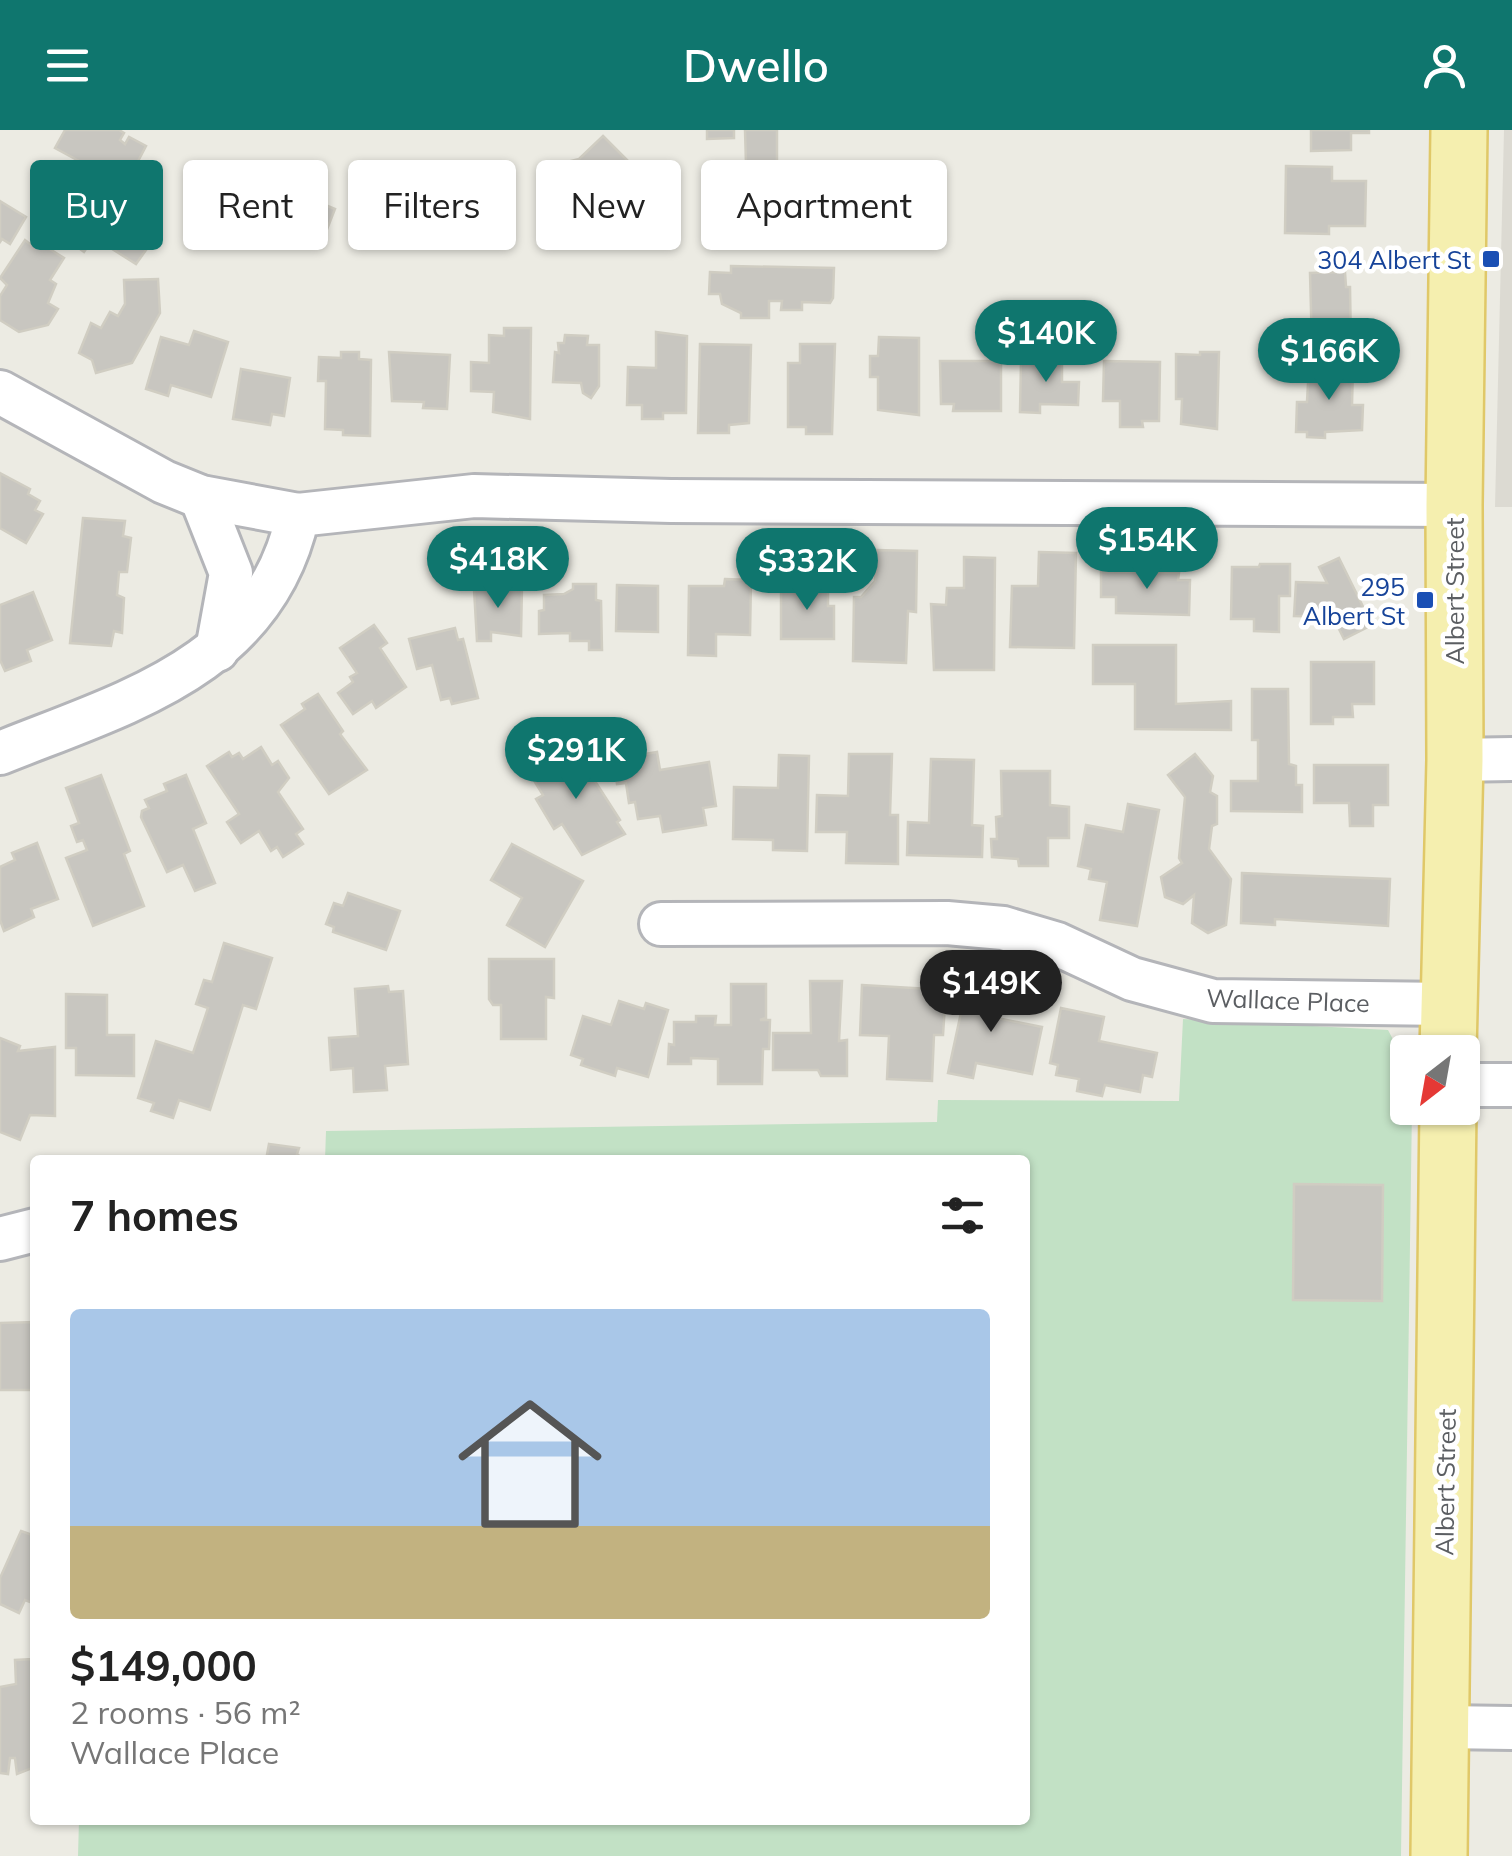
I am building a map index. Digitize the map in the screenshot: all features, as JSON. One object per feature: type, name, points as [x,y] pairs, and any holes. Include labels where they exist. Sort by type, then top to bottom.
[{"type":"main road","name":"Albert Street","points":[[1449,1028],[1455,760],[1459,130]]},
{"type":"main road","name":"Albert Street","points":[[1439,1856],[1448,1125]]},
{"type":"street","points":[[0,392],[164,482],[201,497],[298,514],[474,496],[671,501],[1454,505]]},
{"type":"street","points":[[201,497],[231,573],[217,650]]},
{"type":"street","points":[[0,753],[152,692],[217,650],[265,597],[289,554],[298,514]]},
{"type":"street","points":[[1455,760],[1512,759]]},
{"type":"street","name":"Wallace Place","points":[[661,924],[947,923],[1003,928],[1056,944],[1145,984],[1213,1001],[1449,1028]]},
{"type":"street","points":[[1480,1085],[1512,1084]]},
{"type":"street","points":[[0,1239],[30,1231]]},
{"type":"street","points":[[1442,1727],[1512,1728]]},
{"type":"shaded area","points":[[1504,130],[1512,130],[1512,507],[1495,507]]},
{"type":"green space","points":[[1183,1019],[1388,1030],[1390,1125],[1412,1125],[1401,1856],[78,1856],[79,1825],[1030,1825],[1030,1155],[325,1155],[326,1131],[937,1122],[938,1100],[1179,1101]]},
{"type":"building","points":[[65,130],[119,130],[124,133],[120,140],[125,144],[129,137],[146,146],[139,160],[77,160],[55,148]]},
{"type":"building","points":[[707,130],[734,130],[734,138],[707,139]]},
{"type":"building","points":[[745,130],[777,130],[777,160],[746,160]]},
{"type":"building","points":[[1311,130],[1369,133],[1351,133],[1351,150],[1311,151]]},
{"type":"building","points":[[603,136],[627,160],[575,160]]},
{"type":"building","points":[[1286,166],[1332,167],[1332,181],[1366,181],[1365,226],[1329,226],[1329,234],[1285,233]]},
{"type":"building","points":[[0,201],[26,217],[10,244],[2,239],[0,242]]},
{"type":"building","points":[[328,206],[335,209],[328,227]]},
{"type":"building","points":[[25,240],[30,250],[51,250],[64,258],[50,280],[56,284],[48,303],[58,309],[48,325],[19,332],[0,320],[0,296],[7,285],[0,278]]},
{"type":"building","points":[[114,250],[146,250],[136,264]]},
{"type":"building","points":[[731,266],[834,268],[833,298],[830,303],[802,302],[802,310],[781,310],[782,301],[769,301],[769,318],[741,318],[741,313],[722,304],[720,294],[709,294],[710,272],[731,273]]},
{"type":"building","points":[[1345,272],[1346,287],[1350,287],[1351,347],[1312,347],[1310,273]]},
{"type":"building","points":[[158,279],[160,313],[132,363],[96,373],[92,360],[79,353],[91,323],[101,328],[110,312],[118,316],[125,304],[124,280]]},
{"type":"building","points":[[504,328],[531,328],[530,419],[493,412],[494,392],[471,391],[471,362],[489,363],[489,335],[504,336]]},
{"type":"building","points":[[194,331],[228,342],[211,397],[171,385],[168,396],[146,389],[161,337],[189,345]]},
{"type":"building","points":[[656,332],[687,336],[686,413],[663,413],[663,419],[642,419],[642,405],[627,405],[628,367],[656,368]]},
{"type":"building","points":[[565,335],[588,336],[587,345],[599,345],[599,386],[591,398],[583,393],[581,383],[553,382],[555,352],[559,353],[558,343],[564,343]]},
{"type":"building","points":[[879,337],[919,338],[919,415],[878,410],[878,377],[870,377],[870,356],[878,356]]},
{"type":"building","points":[[700,344],[751,345],[749,423],[729,425],[729,433],[698,433]]},
{"type":"building","points":[[800,344],[835,344],[832,434],[806,434],[806,427],[788,427],[788,363],[800,363]]},
{"type":"building","points":[[341,352],[359,352],[359,359],[371,360],[370,436],[343,435],[343,430],[325,429],[326,381],[318,381],[319,357],[341,358]]},
{"type":"building","points":[[389,352],[450,355],[447,409],[423,408],[424,402],[392,401]]},
{"type":"building","points":[[1219,352],[1217,429],[1181,424],[1182,399],[1176,399],[1176,354]]},
{"type":"building","points":[[1046,355],[1062,355],[1062,382],[1079,382],[1078,405],[1040,404],[1040,413],[1020,412],[1021,361],[1046,362]]},
{"type":"building","points":[[940,361],[1001,361],[1001,411],[953,411],[954,404],[941,404]]},
{"type":"building","points":[[1104,361],[1160,362],[1159,421],[1142,421],[1143,427],[1120,427],[1120,401],[1103,401]]},
{"type":"building","points":[[1309,365],[1353,367],[1352,405],[1363,405],[1362,430],[1325,432],[1325,438],[1296,432],[1297,402],[1307,402]]},
{"type":"building","points":[[241,369],[290,378],[284,416],[272,414],[270,425],[233,419]]},
{"type":"building","points":[[0,473],[30,489],[28,494],[40,501],[35,510],[43,514],[26,543],[0,528]]},
{"type":"building","points":[[83,518],[125,521],[123,536],[131,538],[127,572],[119,572],[117,595],[124,598],[122,633],[114,631],[111,646],[70,643]]},
{"type":"building","points":[[876,550],[917,551],[916,612],[908,611],[906,663],[853,661],[854,597],[861,597],[875,581]]},
{"type":"building","points":[[1039,552],[1076,553],[1074,648],[1010,647],[1012,586],[1038,586]]},
{"type":"building","points":[[964,557],[995,558],[994,670],[934,670],[931,604],[946,605],[947,588],[964,588]]},
{"type":"building","points":[[1339,558],[1372,625],[1344,639],[1333,617],[1294,616],[1296,582],[1327,583],[1319,567]]},
{"type":"building","points":[[1290,564],[1290,596],[1279,596],[1279,632],[1254,631],[1254,619],[1231,619],[1232,567]]},
{"type":"building","points":[[1101,571],[1179,573],[1178,580],[1190,580],[1189,615],[1116,613],[1116,597],[1101,597]]},
{"type":"building","points":[[725,579],[751,580],[750,635],[716,634],[716,656],[688,655],[689,586],[724,586]]},
{"type":"building","points":[[495,584],[522,585],[521,636],[491,632],[491,641],[477,641],[474,589],[495,589]]},
{"type":"building","points":[[573,584],[596,584],[596,600],[601,601],[602,650],[589,650],[589,641],[570,641],[570,633],[539,634],[544,595],[564,594],[573,589]]},
{"type":"building","points":[[617,585],[658,586],[658,632],[616,631]]},
{"type":"building","points":[[828,585],[828,606],[834,606],[834,639],[781,639],[781,588]]},
{"type":"building","points":[[33,592],[52,640],[27,650],[31,661],[5,671],[0,660],[0,605]]},
{"type":"building","points":[[374,625],[387,643],[380,648],[406,687],[376,708],[372,701],[353,714],[338,693],[353,682],[350,677],[357,673],[340,648]]},
{"type":"building","points":[[455,628],[458,640],[463,639],[478,698],[452,704],[450,698],[441,700],[432,665],[417,669],[409,639]]},
{"type":"building","points":[[1093,645],[1176,645],[1176,704],[1231,701],[1231,730],[1135,729],[1135,684],[1093,684]]},
{"type":"building","points":[[1311,662],[1374,662],[1374,704],[1352,704],[1353,717],[1333,717],[1333,724],[1311,724]]},
{"type":"building","points":[[1252,689],[1288,689],[1289,764],[1296,766],[1296,785],[1302,785],[1302,812],[1231,811],[1231,781],[1258,781],[1258,740],[1252,740]]},
{"type":"building","points":[[318,694],[343,731],[340,734],[367,770],[329,794],[281,725],[305,709],[302,704]]},
{"type":"building","points":[[261,747],[272,765],[278,761],[289,778],[278,792],[303,829],[296,834],[303,844],[283,857],[277,847],[271,851],[259,831],[241,843],[227,822],[239,814],[207,766],[229,752],[232,757],[239,753],[243,759]]},
{"type":"building","points":[[573,747],[625,834],[582,855],[562,824],[554,829],[536,799],[543,795],[530,774]]},
{"type":"building","points":[[657,752],[660,770],[709,762],[716,806],[703,808],[706,825],[663,832],[660,816],[638,819],[635,802],[629,803],[626,783],[617,784],[614,763],[622,762],[621,758]]},
{"type":"building","points":[[849,754],[892,754],[890,815],[898,815],[898,864],[846,863],[847,832],[816,832],[817,795],[848,796]]},
{"type":"building","points":[[1195,754],[1213,776],[1210,792],[1217,796],[1217,824],[1212,826],[1209,849],[1231,879],[1226,925],[1208,933],[1192,923],[1194,895],[1183,904],[1165,897],[1161,877],[1182,863],[1179,858],[1185,797],[1168,775]]},
{"type":"building","points":[[779,755],[809,756],[807,851],[773,850],[773,840],[733,839],[734,787],[778,788]]},
{"type":"building","points":[[931,759],[974,760],[972,825],[983,826],[982,857],[907,855],[908,822],[929,823]]},
{"type":"building","points":[[1314,765],[1388,765],[1388,805],[1373,805],[1373,826],[1350,826],[1349,803],[1314,803]]},
{"type":"building","points":[[1001,771],[1050,771],[1050,805],[1069,807],[1069,838],[1048,838],[1048,866],[1019,866],[1018,859],[992,857],[991,839],[997,839],[996,817],[1002,816]]},
{"type":"building","points":[[101,775],[130,851],[124,854],[144,906],[93,926],[66,858],[87,850],[83,840],[77,842],[71,826],[79,823],[66,788]]},
{"type":"building","points":[[186,775],[206,823],[193,829],[215,883],[195,891],[183,865],[167,872],[141,817],[142,811],[149,808],[145,800],[167,791],[164,784]]},
{"type":"building","points":[[1128,804],[1159,810],[1137,926],[1100,920],[1107,882],[1089,879],[1091,869],[1078,866],[1086,825],[1123,832]]},
{"type":"building","points":[[37,843],[58,899],[31,909],[34,917],[4,931],[0,920],[0,867],[15,860],[12,853]]},
{"type":"building","points":[[512,844],[583,881],[545,947],[507,925],[522,898],[491,880]]},
{"type":"building","points":[[1242,873],[1390,879],[1388,926],[1275,919],[1275,925],[1241,923]]},
{"type":"building","points":[[348,893],[400,911],[386,950],[333,932],[334,927],[326,924],[334,903],[343,906]]},
{"type":"building","points":[[224,943],[272,958],[256,1009],[243,1005],[210,1110],[179,1100],[173,1118],[151,1111],[154,1103],[138,1098],[156,1041],[193,1053],[208,1008],[196,1004],[204,980],[212,982]]},
{"type":"building","points":[[489,959],[554,959],[554,998],[546,997],[546,1039],[501,1039],[501,1005],[493,1005],[489,999]]},
{"type":"building","points":[[968,980],[1003,988],[997,1018],[1042,1027],[1032,1074],[976,1063],[973,1078],[948,1073]]},
{"type":"building","points":[[810,981],[842,981],[839,1041],[847,1040],[847,1076],[821,1076],[818,1070],[773,1070],[773,1033],[811,1033]]},
{"type":"building","points":[[731,984],[766,984],[766,1018],[760,1020],[770,1020],[769,1049],[763,1049],[762,1084],[718,1084],[718,1059],[691,1058],[691,1064],[668,1064],[669,1044],[674,1045],[674,1022],[696,1022],[696,1016],[716,1016],[715,1025],[731,1025]]},
{"type":"building","points":[[862,985],[946,990],[943,1035],[934,1035],[932,1081],[887,1079],[889,1036],[860,1035]]},
{"type":"building","points":[[388,986],[389,992],[403,991],[408,1064],[385,1066],[387,1090],[354,1092],[353,1068],[331,1070],[329,1038],[358,1036],[355,989]]},
{"type":"building","points":[[66,994],[107,995],[107,1035],[134,1035],[134,1076],[76,1075],[76,1048],[66,1048]]},
{"type":"building","points":[[619,1001],[644,1009],[646,1003],[668,1010],[648,1077],[617,1068],[615,1076],[581,1065],[583,1059],[571,1055],[583,1016],[611,1025]]},
{"type":"building","points":[[1061,1008],[1104,1017],[1099,1041],[1157,1053],[1152,1077],[1143,1075],[1140,1092],[1105,1085],[1102,1096],[1077,1091],[1079,1079],[1056,1075],[1058,1065],[1050,1063]]},
{"type":"building","points":[[0,1038],[20,1046],[18,1051],[55,1047],[55,1116],[30,1115],[20,1140],[0,1132]]},
{"type":"building","points":[[269,1144],[299,1148],[298,1155],[267,1155]]},
{"type":"building","points":[[1294,1184],[1383,1185],[1382,1301],[1293,1300]]},
{"type":"building","points":[[30,1322],[30,1390],[0,1390],[0,1323]]},
{"type":"building","points":[[21,1531],[30,1534],[30,1602],[25,1600],[19,1613],[0,1604],[0,1578]]},
{"type":"building","points":[[30,1659],[30,1769],[17,1774],[15,1758],[10,1758],[8,1774],[0,1773],[0,1687],[16,1684],[15,1660]]},
{"type":"place","name":"304 Albert St","points":[[1491,259]]},
{"type":"place","name":"295 Albert St","points":[[1425,600]]}]
